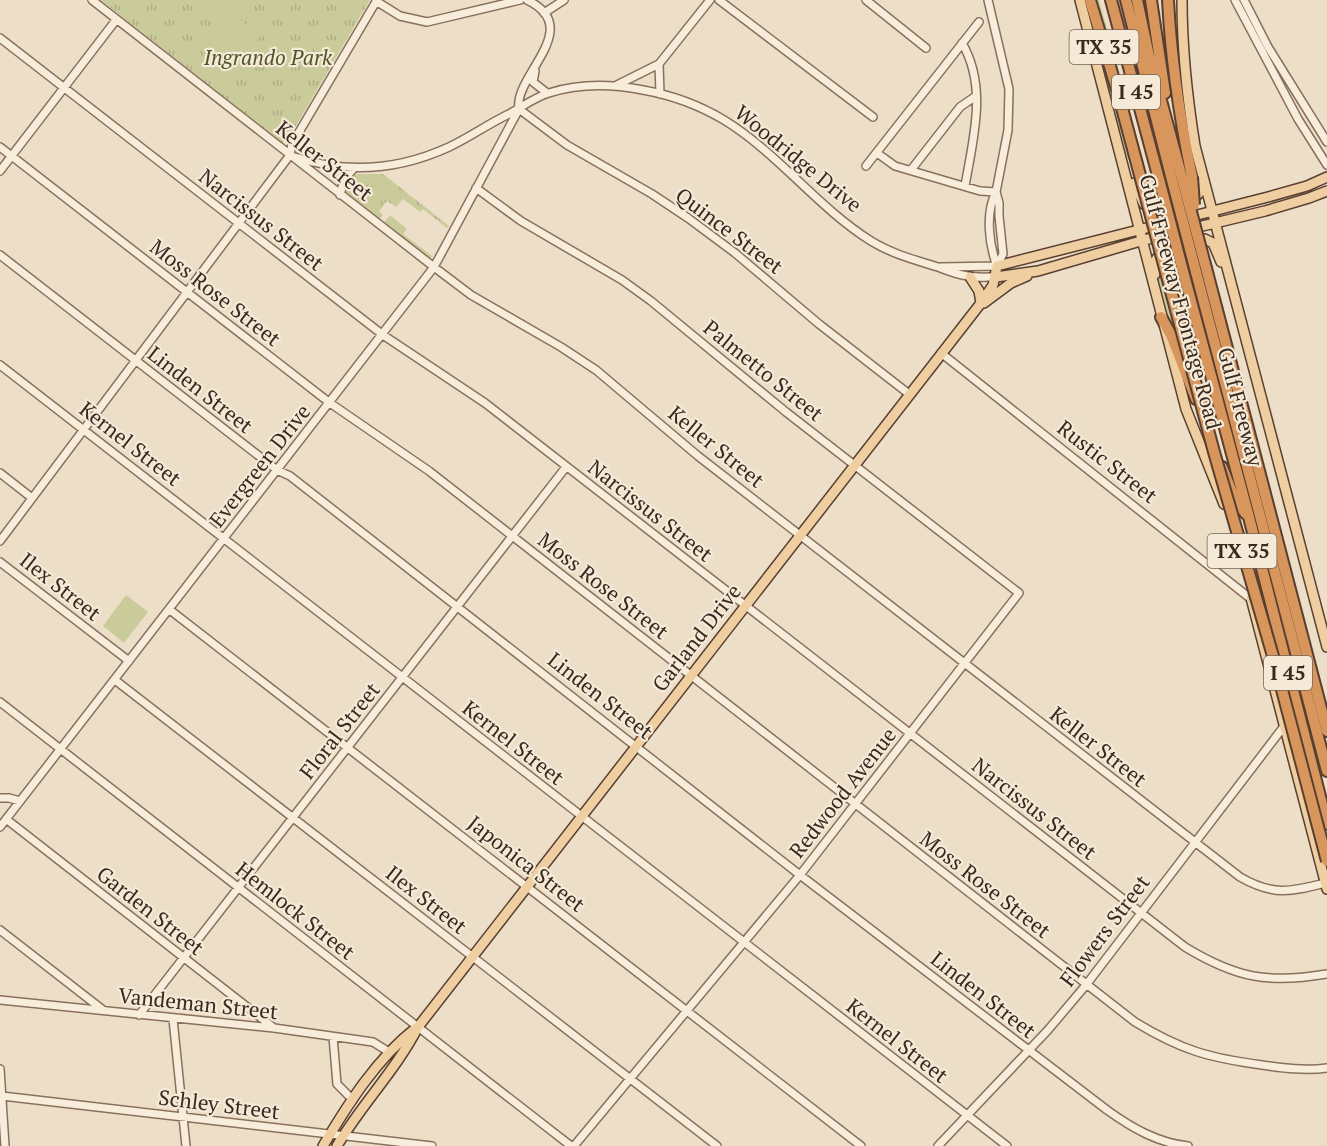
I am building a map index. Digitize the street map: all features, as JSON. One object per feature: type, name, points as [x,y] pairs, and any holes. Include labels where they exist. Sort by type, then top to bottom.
[{"type":"highway","name":"TX 35","points":[[1090,0],[1124,116],[1214,453],[1275,663],[1327,861]]},
{"type":"highway","name":"Gulf Freeway","points":[[1111,0],[1250,521],[1327,824]]},
{"type":"highway","name":"Gulf Freeway","points":[[1126,0],[1182,178],[1201,270],[1327,771]]},
{"type":"highway","name":"Gulf Freeway","points":[[1137,0],[1195,226],[1201,270],[1327,731]]},
{"type":"highway","name":"TX 35","points":[[1151,0],[1170,135]]},
{"type":"highway","name":"TX 35","points":[[1168,0],[1182,130],[1182,178]]},
{"type":"highway","points":[[1161,316],[1171,335],[1235,500],[1250,521]]},
{"type":"main road","name":"Gulf Freeway Frontage Road","points":[[1080,0],[1186,409],[1223,501],[1285,725],[1326,886]]},
{"type":"main road","points":[[1182,0],[1182,46],[1187,99],[1195,146],[1327,647]]},
{"type":"main road","points":[[1123,163],[1130,171],[1137,193],[1144,204],[1155,211],[1195,199],[1202,191],[1203,172]]},
{"type":"main road","name":"Woodridge Drive","points":[[997,266],[1214,212],[1307,186],[1327,177]]},
{"type":"main road","name":"Woodridge Drive","points":[[996,277],[1038,271],[1144,240],[1309,198],[1327,191]]},
{"type":"main road","points":[[1155,287],[1155,262],[1160,253],[1205,239],[1213,243],[1217,250],[1234,306],[1239,312]]},
{"type":"main road","name":"Garland Drive","points":[[323,1146],[353,1100],[389,1052],[417,1027],[473,957],[979,305],[993,285],[997,266]]},
{"type":"main road","points":[[979,305],[1011,283],[1038,271]]},
{"type":"main road","points":[[970,277],[979,291],[979,305]]},
{"type":"main road","name":"Garland Drive","points":[[337,1146],[402,1055],[417,1027]]},
{"type":"street","name":"Keller Street","points":[[92,0],[471,295],[596,370],[698,456],[1240,877],[1269,890],[1293,891],[1326,886]]},
{"type":"street","points":[[0,541],[290,155],[292,144],[376,1],[400,16],[427,22],[519,0]]},
{"type":"street","points":[[527,0],[544,13],[564,0]]},
{"type":"street","points":[[617,85],[659,64],[710,0]]},
{"type":"street","points":[[719,0],[873,117]]},
{"type":"street","points":[[866,0],[926,48]]},
{"type":"street","points":[[988,0],[1009,88],[1008,130],[996,192],[1003,254],[997,266]]},
{"type":"street","points":[[1235,0],[1298,119],[1327,165]]},
{"type":"street","points":[[1244,0],[1268,47],[1327,142]]},
{"type":"street","name":"Evergreen Drive","points":[[0,827],[434,267],[519,109],[518,101],[525,82],[536,69],[549,41],[549,25],[544,13]]},
{"type":"street","points":[[0,171],[116,20]]},
{"type":"street","points":[[866,166],[979,22]]},
{"type":"street","name":"Narcissus Street","points":[[0,38],[383,335],[485,403],[1185,947],[1208,961],[1240,974],[1295,980],[1327,974]]},
{"type":"street","points":[[962,43],[975,73],[978,114],[965,186]]},
{"type":"street","points":[[659,64],[660,94]]},
{"type":"street","points":[[536,69],[533,82],[547,93]]},
{"type":"street","name":"Woodridge Drive","points":[[290,155],[316,164],[354,168],[384,167],[427,156],[450,146],[547,93],[598,85],[617,85],[660,94],[699,107],[742,132],[843,220],[872,241],[906,258],[970,277],[996,277]]},
{"type":"street","points":[[910,170],[960,107],[976,96]]},
{"type":"street","name":"Quince Street","points":[[519,109],[567,145],[652,194],[688,218],[750,265],[819,324],[909,394]]},
{"type":"street","name":"Moss Rose Street","points":[[0,147],[330,403],[429,471],[1135,1022],[1186,1049],[1207,1056],[1272,1067],[1327,1068]]},
{"type":"street","points":[[877,153],[895,166],[980,191],[996,192]]},
{"type":"street","points":[[340,195],[344,180],[354,168]]},
{"type":"street","name":"Palmetto Street","points":[[476,188],[521,221],[622,280],[651,301],[778,405],[1019,593]]},
{"type":"street","name":"Linden Street","points":[[0,255],[277,470],[290,476],[800,874],[1121,1120],[1155,1138],[1175,1145],[1188,1146]]},
{"type":"street","name":"Woodridge Drive","points":[[939,267],[997,266]]},
{"type":"street","name":"Rustic Street","points":[[941,353],[1251,599]]},
{"type":"street","name":"Kernel Street","points":[[0,364],[1007,1146]]},
{"type":"street","name":"Floral Street","points":[[140,1015],[566,467]]},
{"type":"street","points":[[0,473],[32,498]]},
{"type":"street","name":"Ilex Street","points":[[0,562],[129,661]]},
{"type":"street","name":"Redwood Avenue","points":[[630,1078],[744,944],[1019,593]]},
{"type":"street","name":"Japonica Street","points":[[170,610],[861,1146]]},
{"type":"street","name":"Ilex Street","points":[[115,680],[717,1146]]},
{"type":"street","name":"Hemlock Street","points":[[0,702],[572,1146]]},
{"type":"street","name":"Flowers Street","points":[[938,1146],[1048,1030],[1086,985],[1285,725]]},
{"type":"street","points":[[0,798],[20,801]]},
{"type":"street","name":"Garden Street","points":[[6,819],[274,1028]]},
{"type":"street","points":[[0,930],[103,1010]]},
{"type":"street","name":"Vandeman Street","points":[[0,1000],[274,1028],[373,1042],[389,1052]]},
{"type":"street","points":[[173,1019],[186,1146]]},
{"type":"street","points":[[333,1037],[337,1084],[353,1100]]},
{"type":"street","points":[[0,1069],[5,1146]]},
{"type":"street","points":[[572,1146],[630,1078]]},
{"type":"street","name":"Schley Street","points":[[2,1096],[432,1146]]},
{"type":"green space","name":"Ingrando Park","points":[[101,0],[370,0],[288,139],[282,143]]},
{"type":"green space","points":[[196,0],[245,0],[235,5],[218,27],[202,12]]},
{"type":"green space","points":[[1085,0],[1099,0],[1156,206],[1150,205],[1125,152]]},
{"type":"green space","points":[[235,15],[247,25],[226,52],[214,43]]},
{"type":"green space","points":[[249,26],[261,35],[239,63],[227,53]]},
{"type":"green space","points":[[358,174],[383,174],[449,226],[447,228],[423,209],[420,212],[403,199],[396,207],[387,201],[379,211],[383,215],[379,220],[345,192],[348,180]]},
{"type":"green space","points":[[390,215],[407,229],[403,234],[432,256],[430,259],[383,224]]},
{"type":"green space","points":[[1162,255],[1169,256],[1216,435],[1215,440],[1170,324],[1156,270]]},
{"type":"green space","points":[[126,595],[148,612],[124,643],[103,626]]}]
